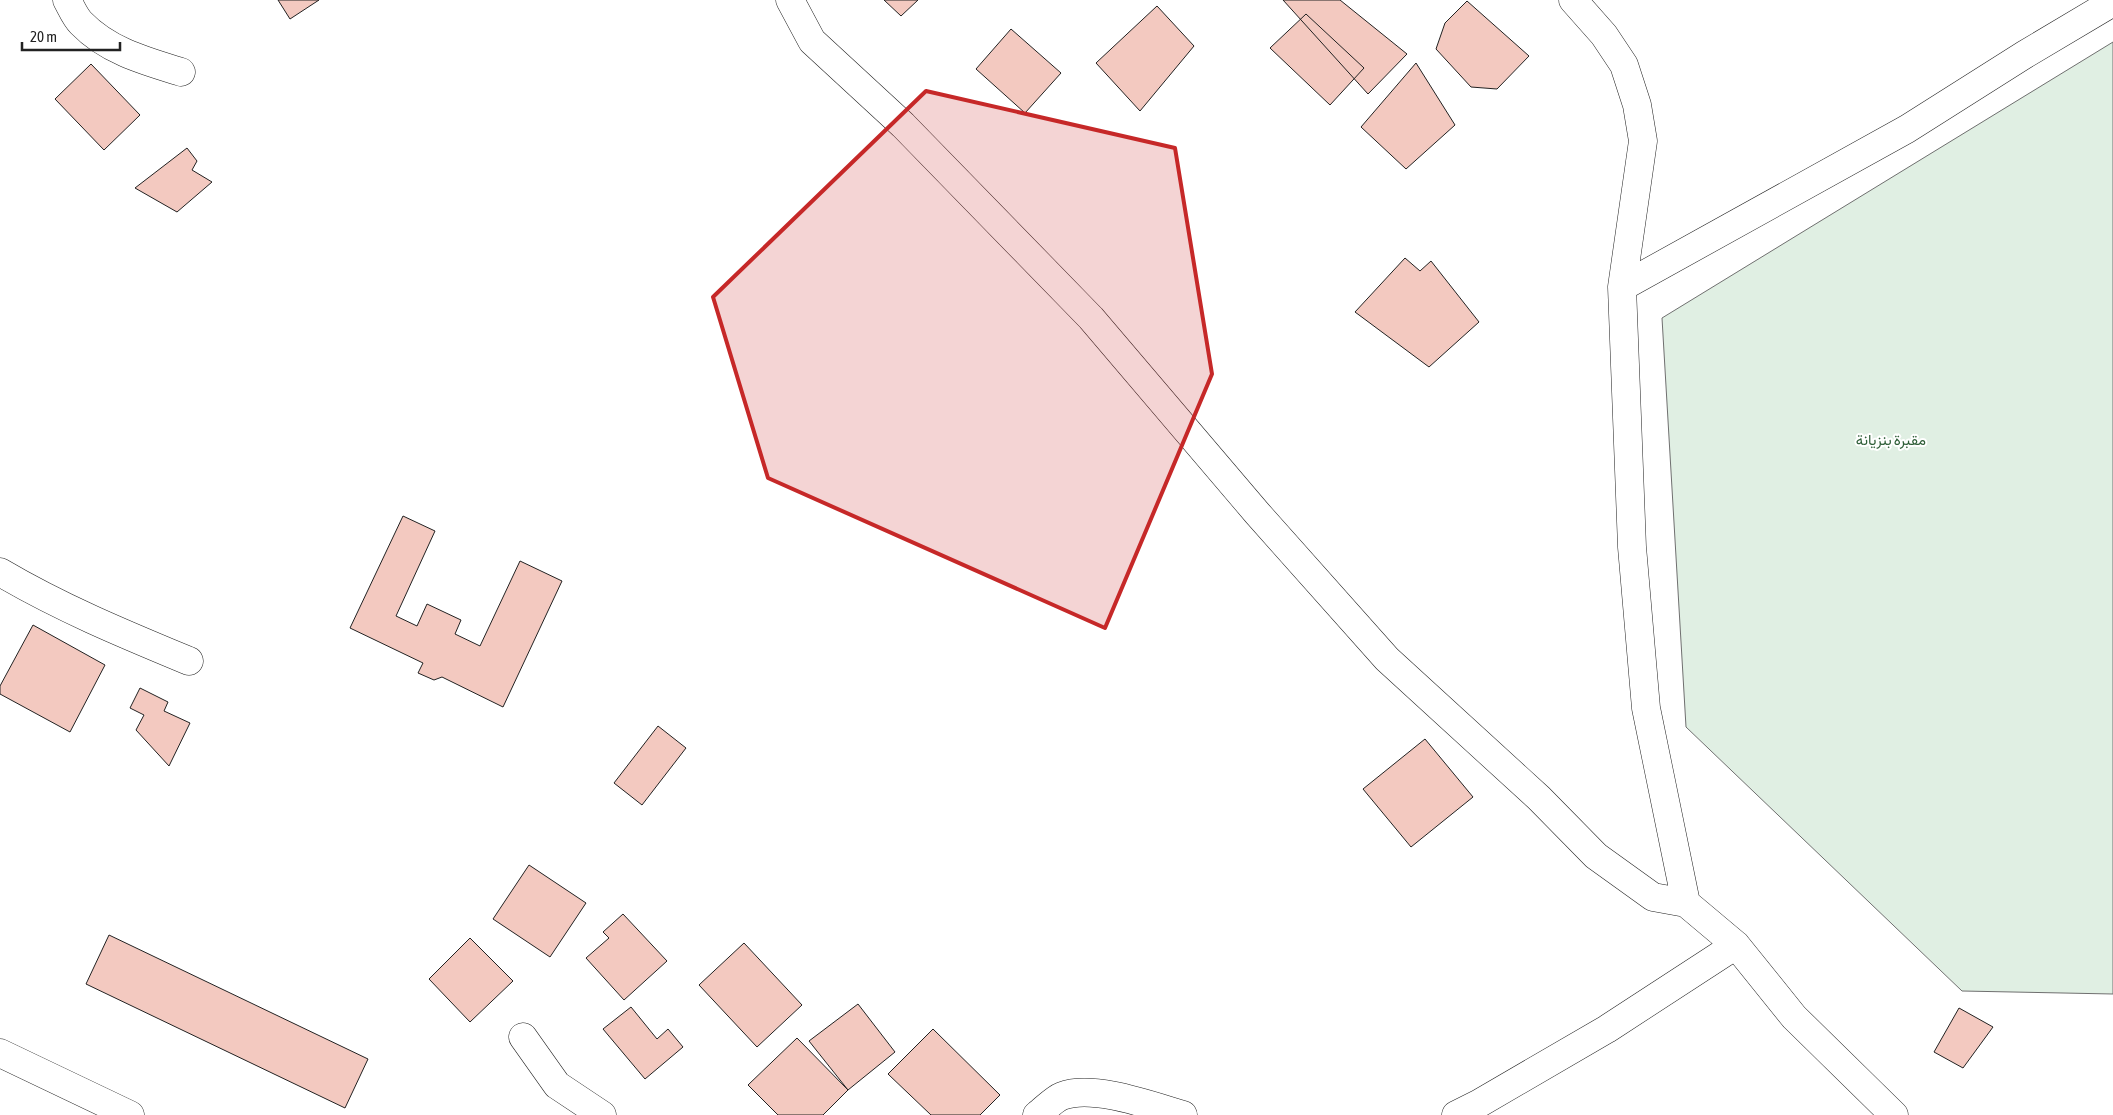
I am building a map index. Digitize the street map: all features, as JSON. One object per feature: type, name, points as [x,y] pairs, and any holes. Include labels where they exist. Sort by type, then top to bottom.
[{"type":"street","points":[[66,0],[80,22],[102,42],[140,60],[181,72]]},
{"type":"street","points":[[790,0],[812,41],[903,125],[1091,318],[1257,513],[1388,660],[1539,798],[1596,856],[1654,897],[1686,903],[1736,945],[1794,1017],[1894,1115]]},
{"type":"street","points":[[1573,0],[1604,35],[1624,65],[1637,105],[1643,141],[1622,287],[1632,547],[1646,708],[1686,903]]},
{"type":"street","points":[[1622,287],[1907,129],[2024,55],[2113,2]]},
{"type":"street","points":[[0,572],[44,598],[69,610],[188,661]]},
{"type":"street","points":[[1456,1115],[1608,1029],[1736,945]]},
{"type":"street","points":[[523,1037],[557,1085],[602,1115]]},
{"type":"street","points":[[0,1053],[130,1115]]},
{"type":"street","points":[[1038,1115],[1062,1096],[1090,1092],[1136,1101],[1184,1115]]},
{"type":"highlighted area","points":[[926,91],[1175,148],[1212,374],[1105,628],[768,478],[713,297]]},
{"type":"green space","name":"مقبرة بنزيانة","points":[[2113,42],[2113,994],[1962,991],[1686,727],[1662,318]]},
{"type":"building","points":[[278,0],[319,0],[290,19]]},
{"type":"building","points":[[884,0],[918,0],[901,16]]},
{"type":"building","points":[[1283,0],[1340,0],[1407,54],[1368,94]]},
{"type":"building","points":[[1467,1],[1529,56],[1497,89],[1471,87],[1436,49],[1445,23]]},
{"type":"building","points":[[1157,6],[1194,46],[1140,111],[1096,63]]},
{"type":"building","points":[[1306,14],[1364,68],[1330,105],[1270,48]]},
{"type":"building","points":[[1011,29],[1061,73],[1025,113],[976,69]]},
{"type":"building","points":[[1416,63],[1455,125],[1406,169],[1361,127]]},
{"type":"building","points":[[91,64],[140,115],[104,150],[55,99]]},
{"type":"building","points":[[187,148],[197,161],[192,170],[212,182],[177,212],[135,188]]},
{"type":"building","points":[[1405,258],[1420,271],[1431,261],[1479,322],[1429,367],[1355,312]]},
{"type":"building","points":[[403,516],[435,531],[396,616],[417,626],[427,604],[461,620],[455,634],[480,646],[520,561],[562,581],[503,707],[442,677],[434,680],[418,673],[423,663],[350,628]]},
{"type":"building","points":[[33,625],[105,665],[70,732],[0,694],[0,686]]},
{"type":"building","points":[[140,688],[168,702],[164,711],[190,723],[169,766],[136,730],[144,715],[130,708]]},
{"type":"building","points":[[658,726],[686,748],[642,805],[614,783]]},
{"type":"building","points":[[1425,739],[1473,797],[1411,847],[1363,789]]},
{"type":"building","points":[[529,865],[586,903],[550,957],[493,919]]},
{"type":"building","points":[[623,914],[667,961],[624,1000],[586,958],[609,938],[603,932]]},
{"type":"building","points":[[109,935],[368,1059],[345,1108],[86,984]]},
{"type":"building","points":[[470,938],[513,981],[470,1022],[429,979]]},
{"type":"building","points":[[744,943],[802,1005],[757,1047],[699,985]]},
{"type":"building","points":[[858,1004],[895,1052],[848,1090],[809,1041]]},
{"type":"building","points":[[631,1007],[657,1039],[668,1029],[683,1047],[645,1079],[603,1029]]},
{"type":"building","points":[[1959,1008],[1993,1027],[1963,1068],[1934,1052]]},
{"type":"building","points":[[933,1029],[1000,1095],[980,1115],[931,1115],[888,1074]]},
{"type":"building","points":[[797,1038],[848,1090],[823,1115],[778,1115],[748,1085]]}]
